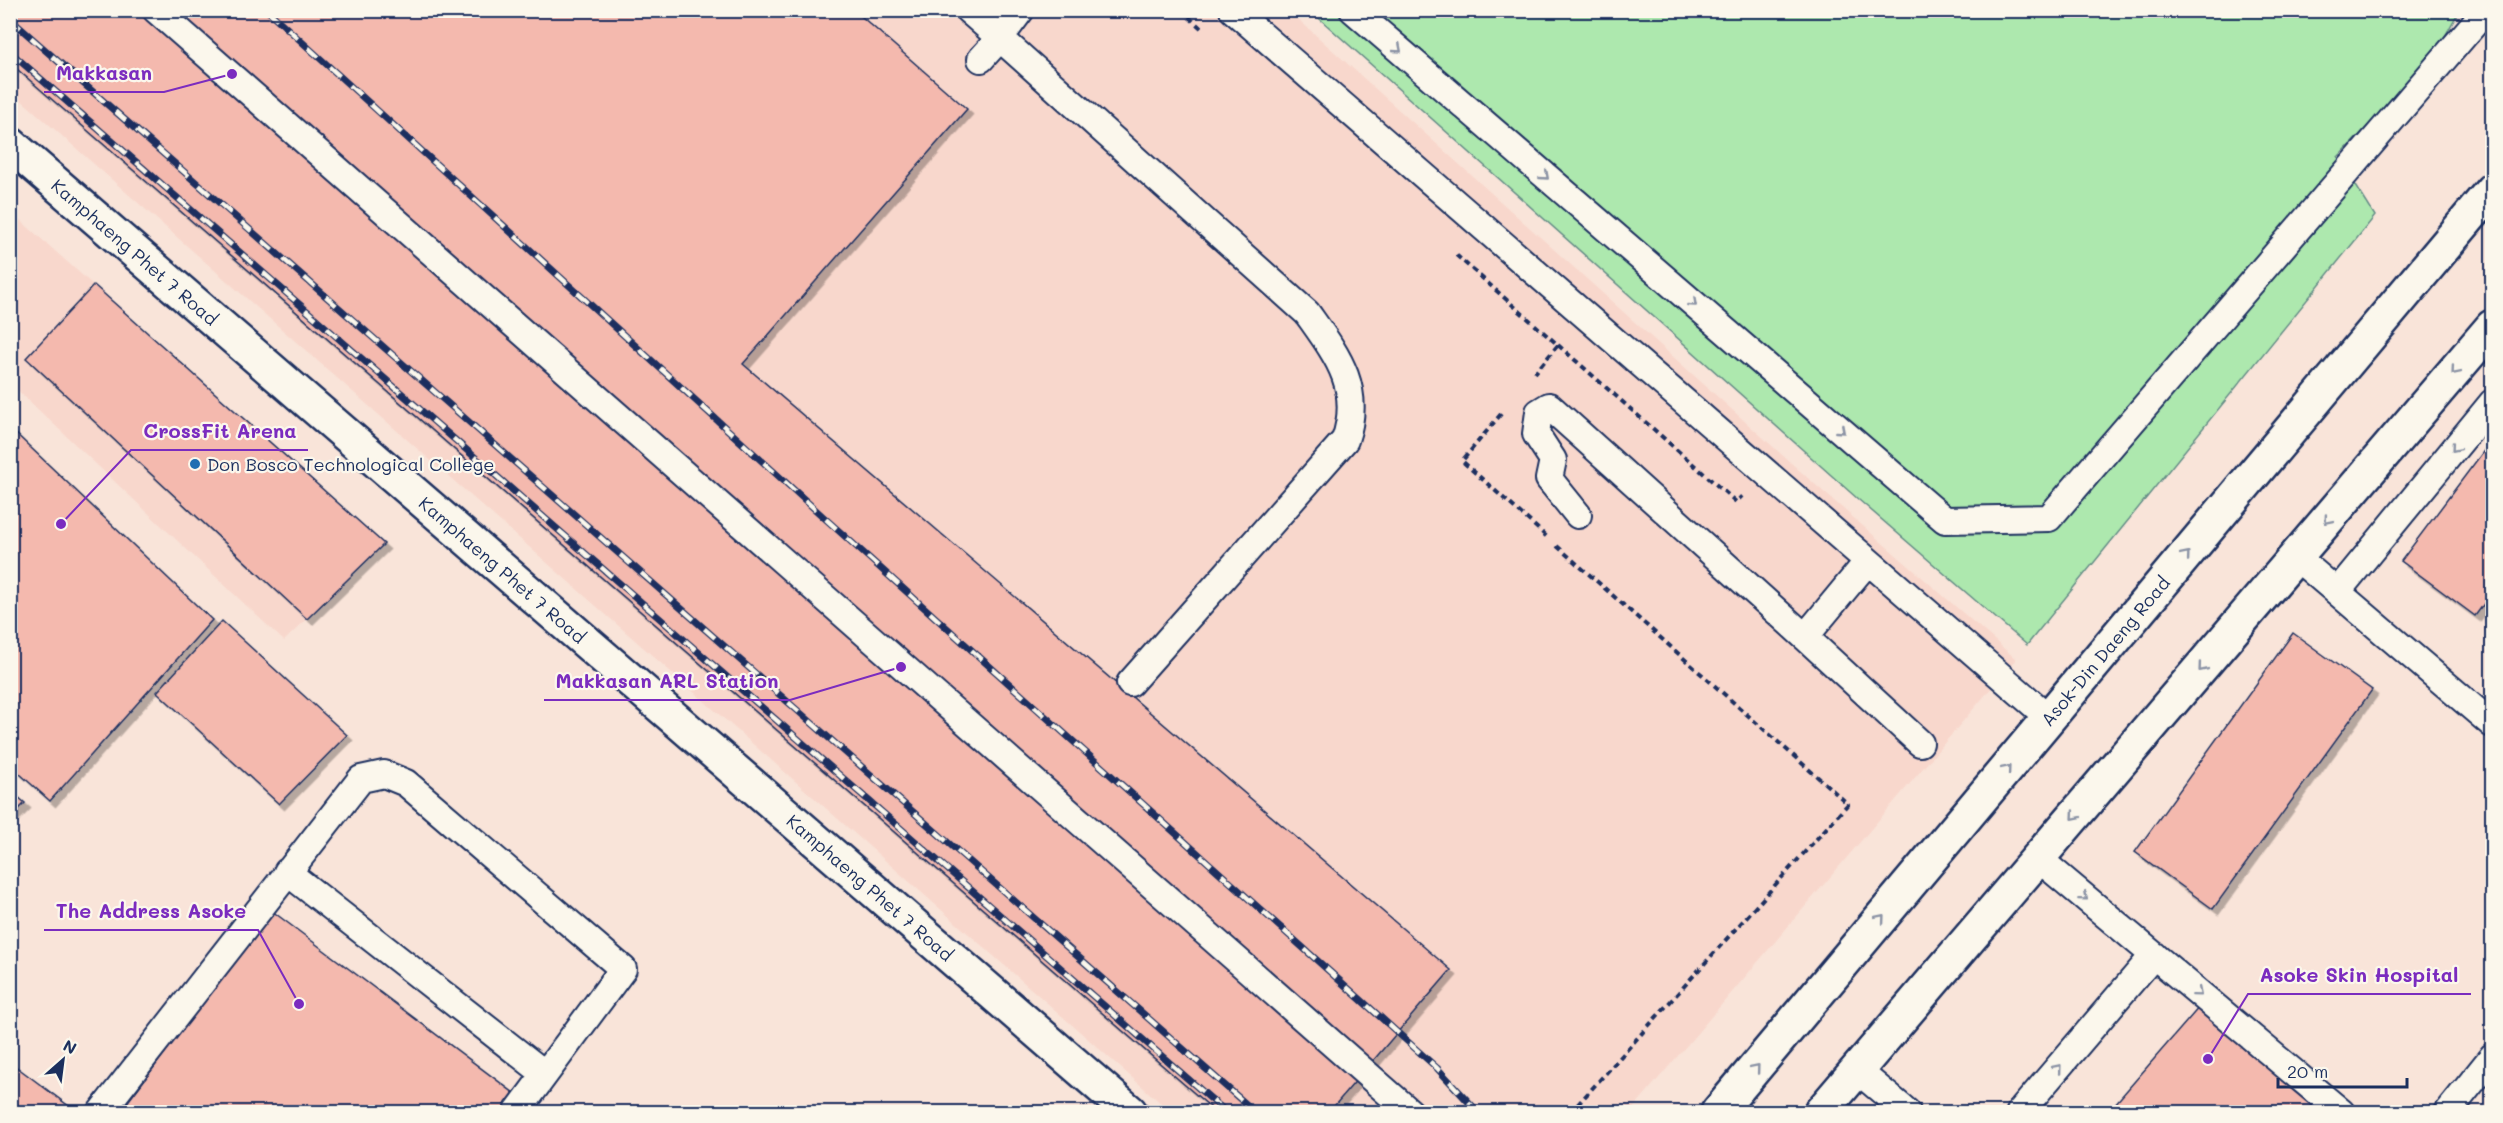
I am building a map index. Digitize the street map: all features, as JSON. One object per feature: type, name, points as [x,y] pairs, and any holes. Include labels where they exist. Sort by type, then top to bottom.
[{"type":"main road","name":"Kamphaeng Phet 7 Road","points":[[10,144],[1130,1113]]},
{"type":"main road","name":"Asok-Din Daeng Road","points":[[1718,1113],[2493,190]]},
{"type":"main road","points":[[1821,1113],[2493,327]]},
{"type":"lane","points":[[156,10],[1410,1113]]},
{"type":"lane","points":[[968,10],[1306,313],[1343,367],[1350,389],[1350,422],[1345,440],[1130,683]]},
{"type":"lane","points":[[981,59],[1021,10]]},
{"type":"lane","points":[[1233,10],[2049,718]]},
{"type":"lane","points":[[1353,10],[1945,520],[2049,518],[2486,10]]},
{"type":"lane","points":[[2337,592],[2493,403]]},
{"type":"lane","points":[[1578,515],[1549,480],[1553,460],[1536,434],[1539,412],[1549,406],[1920,743]]},
{"type":"lane","points":[[2296,557],[2493,724]]},
{"type":"lane","points":[[1805,637],[1868,561]]},
{"type":"lane","points":[[100,1113],[361,778],[384,774],[406,783],[623,969],[517,1113]]},
{"type":"lane","points":[[2039,859],[2341,1113]]},
{"type":"lane","points":[[287,872],[545,1074]]},
{"type":"lane","points":[[2020,1113],[2154,955]]},
{"type":"lane","points":[[2448,1113],[2493,1057]]},
{"type":"lane","points":[[1857,1070],[1907,1113]]},
{"type":"path","points":[[1181,10],[1207,34]]},
{"type":"path","points":[[1453,252],[1558,345],[1528,381]]},
{"type":"path","points":[[1506,408],[1462,462],[1848,804],[1571,1113]]},
{"type":"shaded area","points":[[10,11],[1289,11],[1810,480],[2016,659],[1630,1112],[1171,1112],[11,91]]},
{"type":"shaded area","name":"Don Bosco Technological College","points":[[10,211],[384,544],[284,641],[11,384]]},
{"type":"green space","points":[[1311,11],[2459,11],[2431,61],[2338,157],[2375,216],[2027,645],[1859,500]]},
{"type":"building","points":[[10,10],[854,10],[967,109],[743,364],[1451,970],[1329,1112],[1216,1112],[10,63]]},
{"type":"building","name":"Don Bosco Technological College","points":[[94,285],[384,544],[307,619],[26,358]]},
{"type":"building","points":[[10,428],[212,620],[50,801],[10,765]]},
{"type":"building","points":[[2492,440],[2492,593],[2475,616],[2401,561]]},
{"type":"building","points":[[222,621],[347,735],[279,804],[157,692]]},
{"type":"building","points":[[2293,633],[2372,690],[2213,909],[2135,852]]},
{"type":"building","points":[[10,790],[25,803],[10,818]]},
{"type":"building","points":[[272,911],[518,1096],[506,1112],[120,1112]]},
{"type":"building","points":[[2200,1006],[2324,1112],[2108,1112]]},
{"type":"building","points":[[10,1062],[70,1107],[66,1112],[10,1112]]},
{"type":"railway","points":[[267,10],[829,522],[1437,1068],[1478,1112]]},
{"type":"railway","points":[[10,19],[1255,1112]]},
{"type":"railway","points":[[10,52],[1226,1112]]},
{"type":"place","name":"Makkasan","points":[[232,74]]},
{"type":"place","name":"Don Bosco Technological College","points":[[195,464]]},
{"type":"place","name":"CrossFit Arena","points":[[61,524]]},
{"type":"place","name":"Makkasan ARL Station","points":[[901,667]]},
{"type":"place","name":"The Address Asoke","points":[[299,1004]]},
{"type":"place","name":"Asoke Skin Hospital","points":[[2208,1059]]}]
